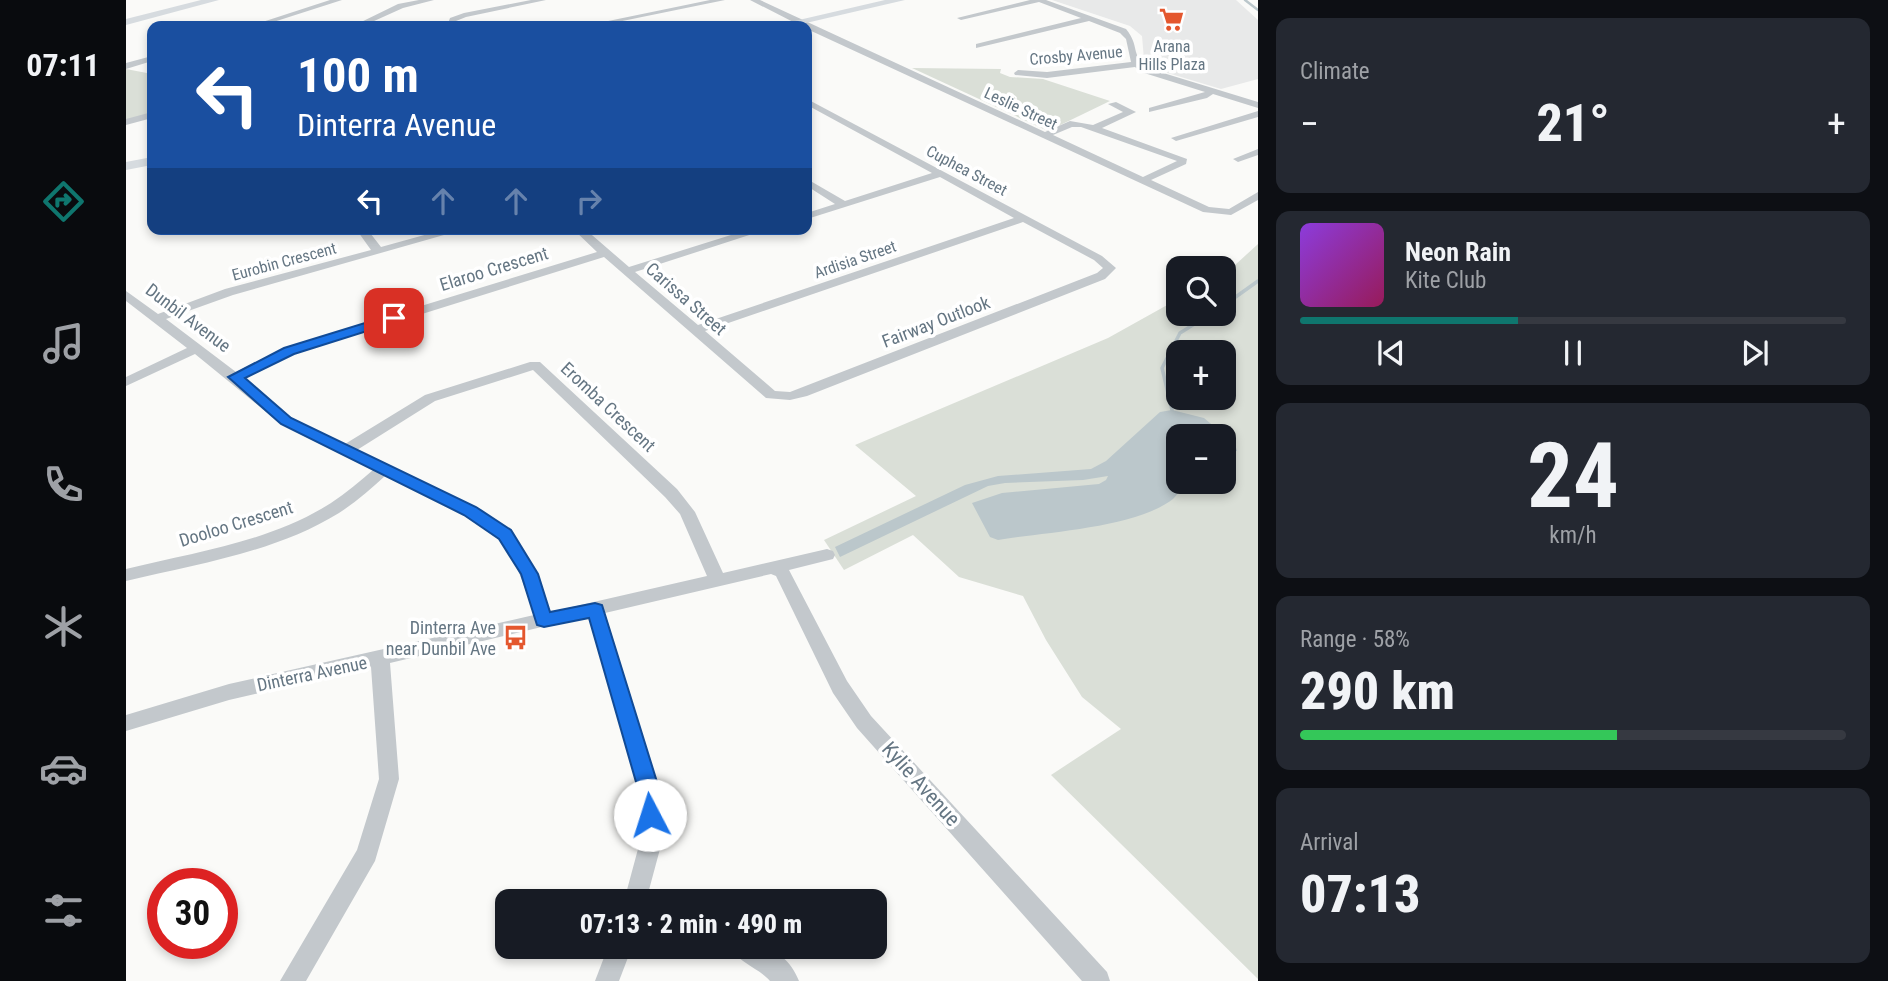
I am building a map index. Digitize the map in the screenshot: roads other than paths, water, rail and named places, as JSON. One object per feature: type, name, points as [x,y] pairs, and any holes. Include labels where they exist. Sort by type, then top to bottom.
[{"type":"main road","points":[[126,22],[214,0]]},
{"type":"main road","points":[[812,23],[900,0]]},
{"type":"main road","points":[[126,166],[147,161]]},
{"type":"street","points":[[270,21],[338,0]]},
{"type":"street","points":[[367,21],[401,6],[430,0]]},
{"type":"street","points":[[487,0],[499,8]]},
{"type":"street","points":[[453,21],[460,16],[542,0]]},
{"type":"street","points":[[614,21],[722,0]]},
{"type":"street","name":"Leslie Street","points":[[754,0],[796,21]]},
{"type":"street","points":[[961,18],[1040,0],[1118,28],[1128,35],[1131,56],[1136,64],[1157,75],[1258,105]]},
{"type":"street","points":[[979,46],[1091,18]]},
{"type":"street","name":"Leslie Street","points":[[812,29],[1199,207],[1223,213],[1231,212],[1258,195]]},
{"type":"street","points":[[127,66],[147,60]]},
{"type":"street","name":"Crosby Avenue","points":[[1018,73],[1047,75],[1136,64]]},
{"type":"street","points":[[127,66],[145,71]]},
{"type":"street","points":[[1113,104],[1131,111],[1151,113],[1205,96],[1212,91]]},
{"type":"street","name":"Cuphea Street","points":[[812,105],[1098,258],[1110,268]]},
{"type":"street","points":[[1094,128],[1131,111]]},
{"type":"street","points":[[1176,138],[1258,114]]},
{"type":"street","points":[[126,122],[147,116]]},
{"type":"street","points":[[1044,136],[1073,124],[1094,128],[1182,159],[1182,162],[1142,181]]},
{"type":"street","points":[[1228,124],[1239,128]]},
{"type":"street","points":[[1238,159],[1258,152]]},
{"type":"street","points":[[812,214],[940,174]]},
{"type":"street","points":[[812,185],[843,204]]},
{"type":"street","name":"Ardisia Street","points":[[696,330],[1024,218]]},
{"type":"street","points":[[365,235],[378,251]]},
{"type":"street","name":"Eurobin Crescent","points":[[158,318],[229,292],[438,235]]},
{"type":"street","name":"Carissa Street","points":[[585,235],[771,395]]},
{"type":"street","points":[[627,271],[728,235]]},
{"type":"street","name":"Elaroo Crescent","points":[[235,377],[289,351],[605,253]]},
{"type":"street","name":"Fairway Outlook","points":[[771,395],[790,396],[802,393],[1101,276],[1110,268]]},
{"type":"street","name":"Dunbil Avenue","points":[[130,303],[158,318],[235,377],[286,421],[470,511],[505,535],[529,574],[544,620]]},
{"type":"street","points":[[126,382],[196,349]]},
{"type":"street","name":"Eromba Crescent","points":[[347,449],[430,398],[535,365],[671,493],[687,512],[718,581]]},
{"type":"street","name":"Dooloo Crescent","points":[[126,575],[297,529],[331,511],[384,469]]},
{"type":"street","name":"Dinterra Avenue","points":[[126,723],[229,692],[827,555]]},
{"type":"street","name":"Kylie Avenue","points":[[773,568],[782,572],[840,687],[864,722],[1098,981]]},
{"type":"street","points":[[595,609],[647,782],[649,849],[638,889]]},
{"type":"street","points":[[292,981],[367,854],[389,779],[380,659]]},
{"type":"street","points":[[607,981],[615,959]]},
{"type":"street","points":[[764,959],[787,981]]},
{"type":"waterway","points":[[1245,0],[1258,10]]},
{"type":"waterway","points":[[1236,297],[1258,281]]},
{"type":"waterway","points":[[1176,340],[1180,333],[1191,326]]},
{"type":"waterway","points":[[1166,360],[1162,368],[1166,385]]},
{"type":"place","name":"Arana Hills Plaza","points":[[1172,20]]},
{"type":"place","name":"Dinterra Ave near Dunbil Ave","points":[[516,638]]}]
